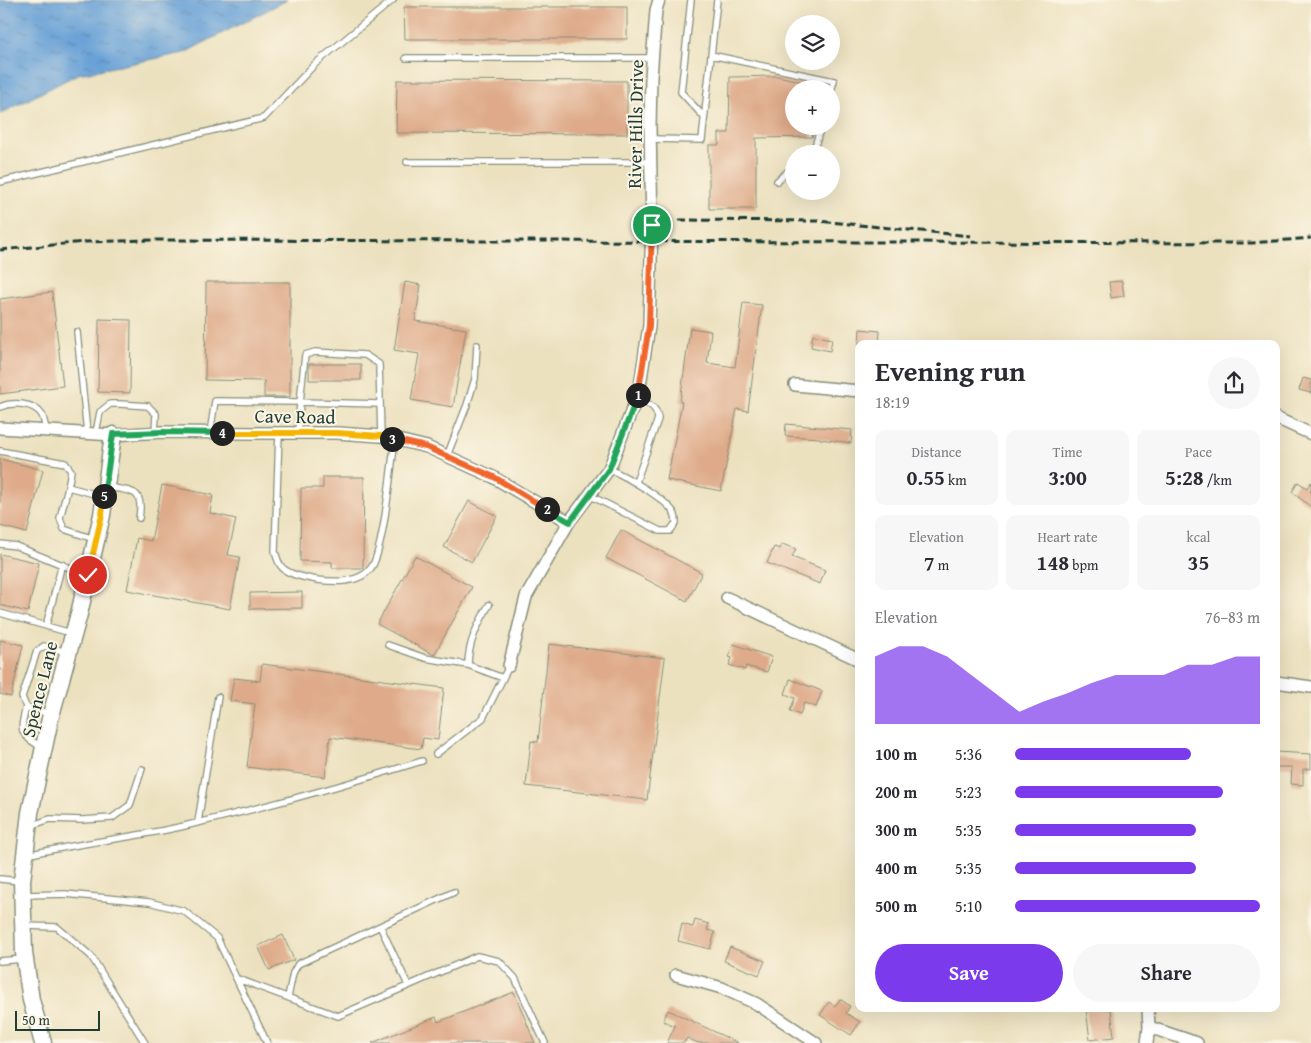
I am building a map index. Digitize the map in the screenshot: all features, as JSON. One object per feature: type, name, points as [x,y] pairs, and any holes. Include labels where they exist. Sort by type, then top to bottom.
[{"type":"main road","name":"Spence Lane","points":[[43,1043],[31,1000],[24,959],[22,888],[28,826],[52,714],[74,633],[96,539],[113,434]]},
{"type":"street","name":"River Hills Drive","points":[[510,666],[526,597],[570,522],[609,469],[637,398],[649,326],[652,225],[650,162],[652,58],[658,0]]},
{"type":"street","points":[[795,385],[855,390]]},
{"type":"street","points":[[1280,420],[1311,434]]},
{"type":"street","name":"Cave Road","points":[[0,428],[113,434],[298,433],[381,436],[426,447],[494,477],[570,522]]},
{"type":"street","points":[[727,598],[855,658]]},
{"type":"street","points":[[1280,683],[1311,687]]},
{"type":"street","points":[[676,975],[722,988],[757,1004],[816,1043]]},
{"type":"street","points":[[1147,1043],[1148,1012]]},
{"type":"street","points":[[1149,1027],[1196,1043]]},
{"type":"lane","points":[[0,182],[264,118],[315,64],[393,0]]},
{"type":"lane","points":[[691,0],[681,92],[704,117]]},
{"type":"lane","points":[[651,139],[702,140],[716,0]]},
{"type":"lane","points":[[711,55],[829,80]]},
{"type":"lane","points":[[406,58],[652,58]]},
{"type":"lane","points":[[408,162],[650,162]]},
{"type":"lane","points":[[777,181],[785,174]]},
{"type":"lane","points":[[77,332],[92,433]]},
{"type":"lane","points":[[447,456],[468,405],[476,379],[477,345]]},
{"type":"lane","points":[[298,433],[305,355],[315,352],[365,355],[379,364],[381,436]]},
{"type":"lane","points":[[636,482],[658,419],[655,408],[637,398]]},
{"type":"lane","points":[[210,433],[215,402],[380,404]]},
{"type":"lane","points":[[0,407],[22,404],[35,408],[43,416],[46,430]]},
{"type":"lane","points":[[92,433],[100,412],[110,404],[148,406],[156,414],[155,433]]},
{"type":"lane","points":[[279,433],[275,552],[282,568],[302,578],[333,582],[351,580],[371,569],[381,539],[395,440]]},
{"type":"lane","points":[[0,451],[65,463],[71,470],[60,518],[64,529],[96,539]]},
{"type":"lane","points":[[590,495],[660,531],[670,531],[676,523],[675,514],[668,507],[636,482],[609,469]]},
{"type":"lane","points":[[68,487],[105,492],[135,493],[139,497],[141,505],[139,518]]},
{"type":"lane","points":[[0,544],[16,546],[88,575]]},
{"type":"lane","points":[[46,626],[62,564]]},
{"type":"lane","points":[[468,665],[468,654],[476,627],[488,605]]},
{"type":"lane","points":[[0,613],[74,633]]},
{"type":"lane","points":[[388,645],[425,658],[468,665],[503,678]]},
{"type":"lane","points":[[44,748],[25,737],[21,726],[26,706],[22,697],[37,651],[44,646],[68,652]]},
{"type":"lane","points":[[436,754],[483,718],[510,666]]},
{"type":"lane","points":[[198,822],[218,697]]},
{"type":"lane","points":[[26,706],[52,714]]},
{"type":"lane","points":[[25,855],[58,847],[153,832],[198,822],[319,793],[422,761]]},
{"type":"lane","points":[[28,826],[50,819],[82,820],[112,818],[130,805],[142,769]]},
{"type":"lane","points":[[0,879],[22,888],[149,902],[184,911],[217,938],[238,978],[267,1043]]},
{"type":"lane","points":[[288,997],[293,973],[298,964],[454,892]]},
{"type":"lane","points":[[23,926],[57,926],[91,956],[145,1043]]},
{"type":"lane","points":[[380,926],[408,985]]},
{"type":"lane","points":[[238,978],[338,1016],[476,956],[499,961],[516,978],[545,1043]]},
{"type":"lane","points":[[0,961],[24,959]]},
{"type":"water","points":[[0,0],[287,0],[184,53],[78,74],[0,114]]},
{"type":"building","points":[[404,7],[627,7],[627,39],[405,39]]},
{"type":"building","points":[[778,76],[795,80],[785,80],[785,135],[813,135],[812,137],[756,138],[756,209],[709,209],[709,145],[719,145],[719,133],[729,133],[730,77]]},
{"type":"building","points":[[397,80],[627,81],[627,134],[396,133]]},
{"type":"building","points":[[1122,281],[1124,296],[1111,298],[1109,282]]},
{"type":"building","points":[[206,282],[290,282],[290,397],[264,397],[264,381],[205,380]]},
{"type":"building","points":[[405,282],[421,285],[415,321],[466,329],[453,407],[411,400],[419,354],[394,350]]},
{"type":"building","points":[[52,292],[63,386],[0,394],[0,299]]},
{"type":"building","points":[[743,303],[762,305],[748,411],[737,409],[721,491],[667,480],[682,402],[680,402],[690,328],[711,331],[707,363],[735,367]]},
{"type":"building","points":[[99,319],[131,320],[130,393],[98,392]]},
{"type":"building","points":[[860,329],[880,331],[879,340],[859,340]]},
{"type":"building","points":[[813,335],[832,339],[830,351],[811,347]]},
{"type":"building","points":[[309,364],[361,364],[361,380],[309,380]]},
{"type":"building","points":[[1303,378],[1311,380],[1311,393],[1299,390]]},
{"type":"building","points":[[786,424],[852,430],[851,443],[820,438],[785,436]]},
{"type":"building","points":[[0,459],[43,470],[27,533],[0,526]]},
{"type":"building","points":[[323,477],[364,477],[363,568],[332,568],[332,562],[300,561],[301,488],[323,488]]},
{"type":"building","points":[[1298,482],[1307,488],[1311,482],[1311,507],[1292,492]]},
{"type":"building","points":[[162,485],[213,495],[210,513],[236,519],[228,555],[240,557],[230,609],[127,590],[137,538],[151,541]]},
{"type":"building","points":[[469,501],[497,516],[472,562],[444,547]]},
{"type":"building","points":[[621,530],[702,573],[687,601],[606,558]]},
{"type":"building","points":[[782,544],[796,549],[792,557],[825,570],[820,584],[767,563],[774,547],[780,549]]},
{"type":"building","points":[[0,554],[39,563],[28,612],[0,605]]},
{"type":"building","points":[[415,556],[472,587],[434,655],[377,624]]},
{"type":"building","points":[[302,592],[302,608],[250,609],[250,593]]},
{"type":"building","points":[[0,640],[23,645],[11,697],[0,694]]},
{"type":"building","points":[[549,644],[665,658],[647,800],[526,786],[531,741],[538,742]]},
{"type":"building","points":[[733,644],[772,657],[767,672],[746,666],[745,670],[729,665],[732,658],[729,657]]},
{"type":"building","points":[[262,664],[444,688],[438,740],[423,738],[421,749],[330,737],[325,777],[247,767],[255,704],[230,701],[234,678],[260,681]]},
{"type":"building","points":[[790,679],[822,691],[816,707],[804,703],[800,715],[790,711],[795,698],[785,694]]},
{"type":"building","points":[[1280,752],[1311,754],[1311,769],[1303,769],[1303,785],[1291,784],[1292,767],[1280,767]]},
{"type":"building","points":[[695,920],[709,924],[707,930],[715,932],[710,949],[678,941],[682,924],[693,927]]},
{"type":"building","points":[[283,935],[294,960],[269,970],[258,946]]},
{"type":"building","points":[[730,947],[765,961],[759,975],[724,961]]},
{"type":"building","points":[[514,992],[535,1043],[372,1043],[436,1017],[438,1022]]},
{"type":"building","points":[[840,999],[850,1006],[846,1013],[860,1022],[851,1035],[820,1015],[829,1002],[835,1006]]},
{"type":"building","points":[[668,1010],[738,1043],[698,1043],[687,1038],[684,1043],[667,1043],[675,1026],[663,1021]]},
{"type":"building","points":[[1086,1012],[1111,1012],[1114,1037],[1090,1040]]},
{"type":"railway","points":[[679,220],[819,221],[971,236]]},
{"type":"railway","points":[[0,250],[85,242],[152,240],[1252,243],[1311,238]]},
{"type":"route","points":[[88,575],[102,515],[113,434],[162,432],[337,433],[381,436],[426,447],[494,477],[570,522],[609,469],[639,392],[649,326],[652,225]]}]
